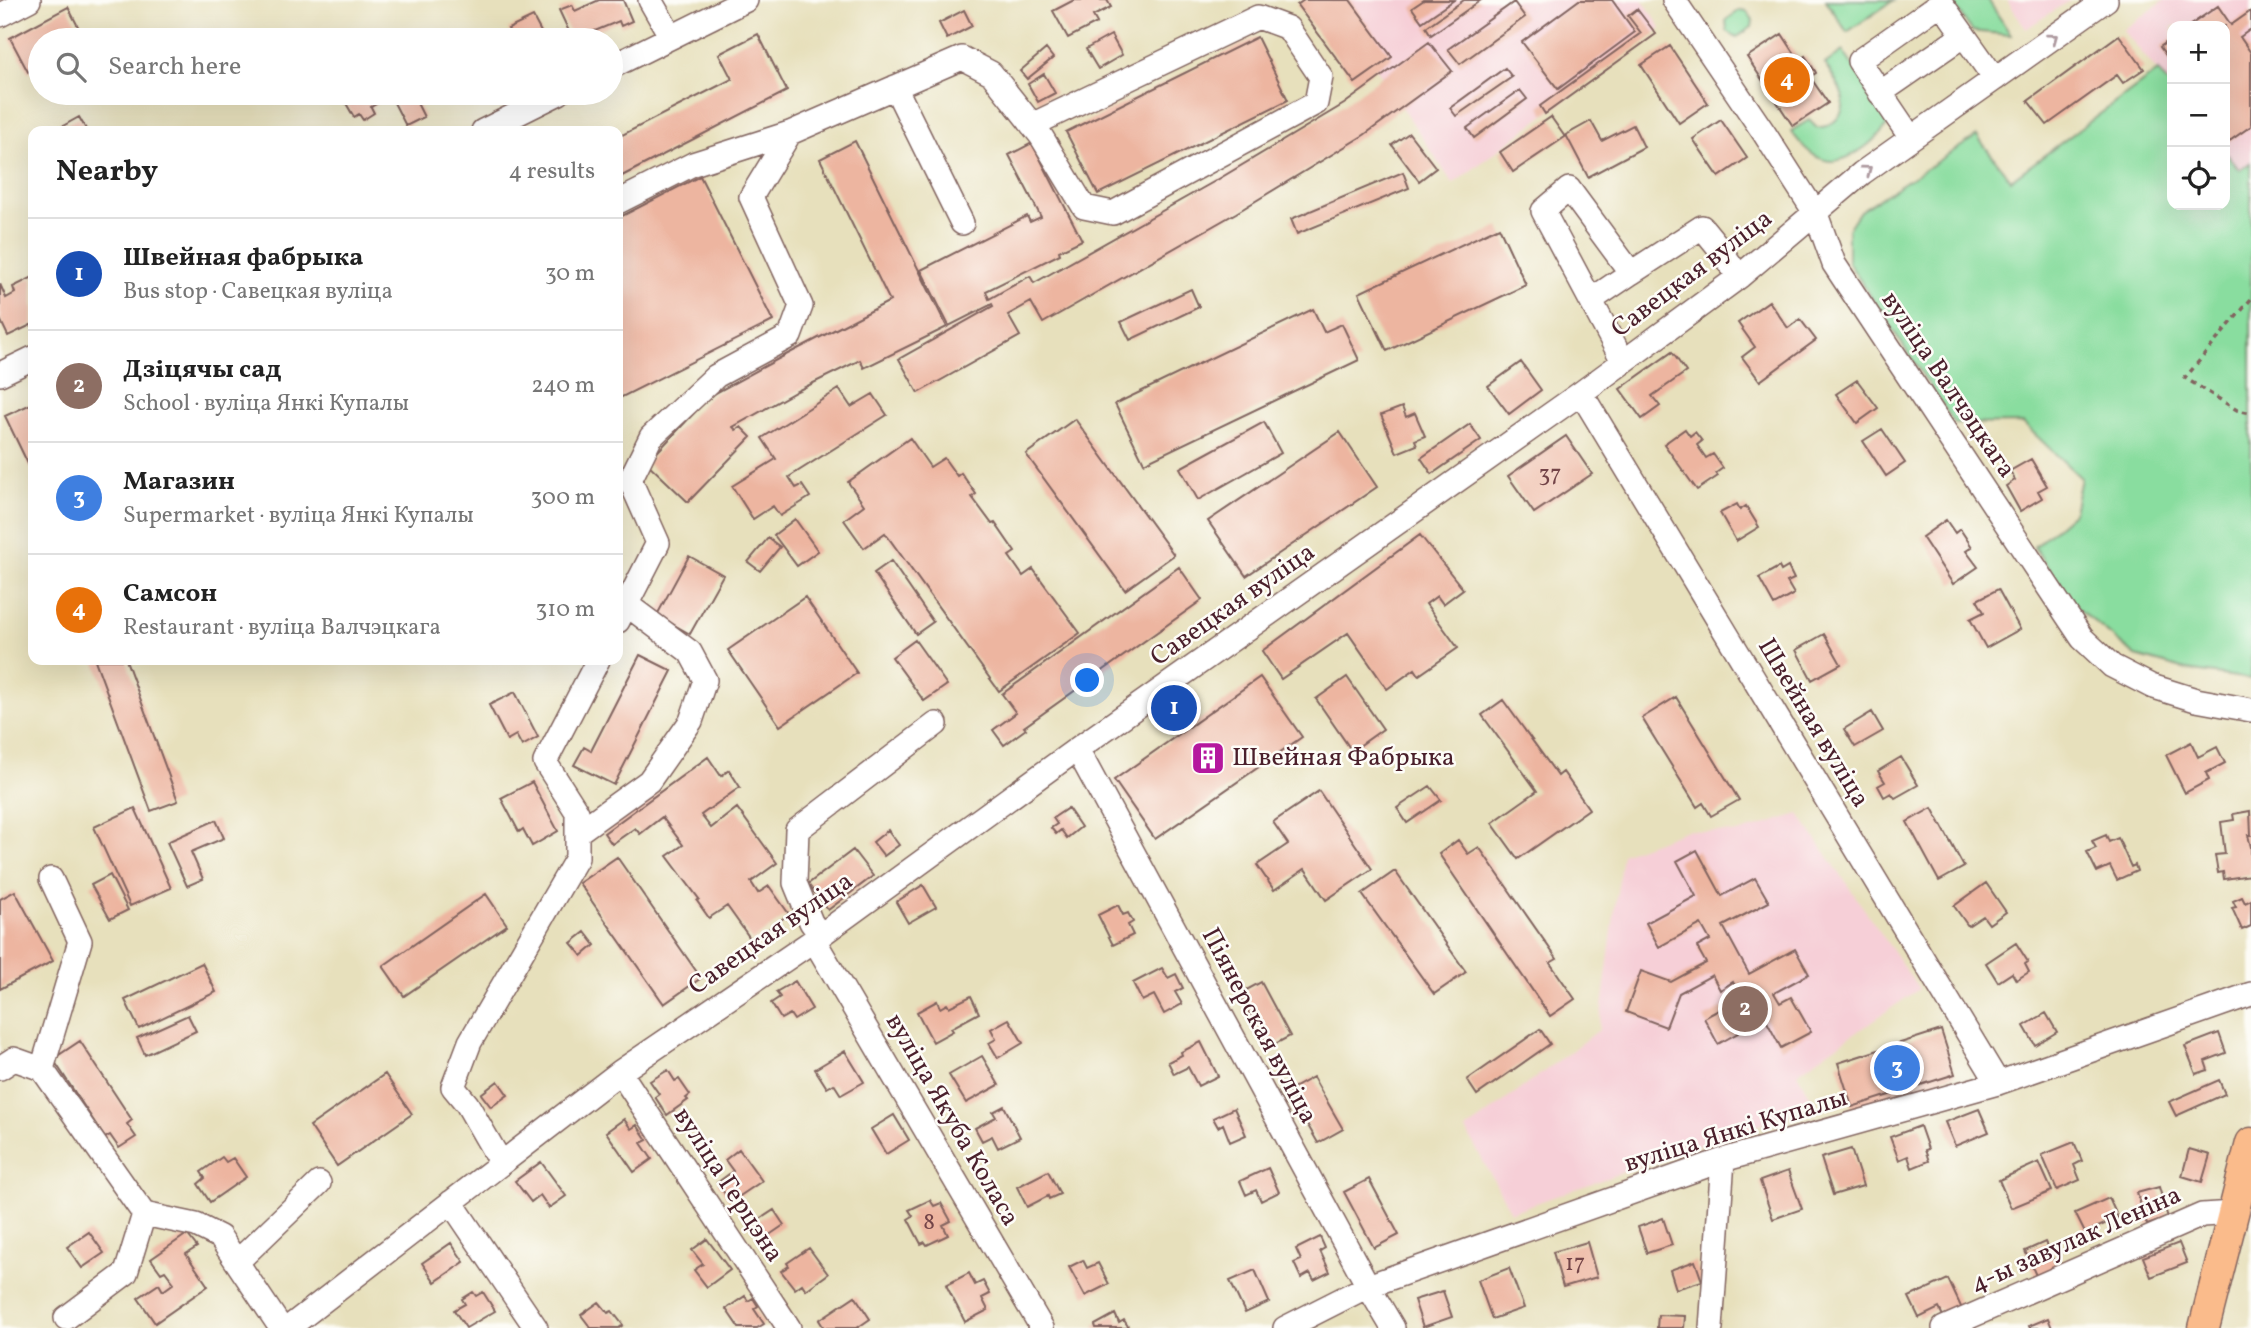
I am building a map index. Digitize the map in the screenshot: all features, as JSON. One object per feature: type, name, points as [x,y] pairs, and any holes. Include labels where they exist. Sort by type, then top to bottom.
[{"type":"main road","points":[[2204,1328],[2232,1213],[2249,1162]]},
{"type":"street","points":[[0,15],[29,0]]},
{"type":"street","points":[[650,0],[671,37]]},
{"type":"street","points":[[623,61],[746,0]]},
{"type":"street","name":"вуліца Валчэцкага","points":[[1674,0],[1816,214],[1834,264],[2082,638],[2112,666],[2151,686],[2196,699],[2250,709]]},
{"type":"street","name":"Савецкая вуліца","points":[[288,1328],[620,1072],[817,937],[1077,749],[1581,393],[1739,277],[1862,173],[2106,0]]},
{"type":"street","points":[[1911,138],[1859,61],[1869,53],[1941,3],[1995,79]]},
{"type":"street","points":[[623,199],[692,164],[790,133],[962,58],[991,73],[1032,125],[1084,207],[1113,213],[1316,103],[1321,77],[1288,28],[1258,17],[1032,125]]},
{"type":"street","points":[[1880,93],[1964,35]]},
{"type":"street","points":[[895,87],[962,223]]},
{"type":"street","points":[[493,126],[535,105]]},
{"type":"street","points":[[623,603],[658,543],[630,480],[651,437],[716,376],[790,336],[801,306],[751,197],[790,133]]},
{"type":"street","points":[[1623,361],[1543,211],[1569,189],[1631,273]]},
{"type":"street","points":[[1591,300],[1702,228],[1739,277]]},
{"type":"street","points":[[0,374],[28,360]]},
{"type":"street","name":"Швейная вуліца","points":[[1581,393],[1998,1083]]},
{"type":"street","points":[[577,833],[649,781],[691,720],[705,680],[690,652],[623,610]]},
{"type":"street","points":[[501,1163],[467,1104],[453,1087],[470,1042],[577,858],[577,812],[545,762],[595,665]]},
{"type":"street","name":"вуліца Якуба Коласа","points":[[936,724],[797,830],[795,883],[817,937],[1042,1328]]},
{"type":"street","name":"Піянерская вуліца","points":[[1077,749],[1393,1328]]},
{"type":"street","points":[[42,1069],[80,941],[51,879]]},
{"type":"street","name":"вуліца Янкі Купалы","points":[[1285,1328],[1368,1286],[1723,1160],[1998,1083],[2251,994]]},
{"type":"street","points":[[0,1068],[15,1059],[42,1069],[144,1214],[196,1225],[220,1237],[281,1328]]},
{"type":"street","name":"вуліца Герцэна","points":[[620,1072],[789,1328]]},
{"type":"street","points":[[1711,1328],[1723,1160]]},
{"type":"street","points":[[237,1262],[319,1183]]},
{"type":"street","points":[[451,1202],[536,1328]]},
{"type":"street","name":"4-ы завулак Леніна","points":[[1944,1328],[2202,1215],[2232,1213]]},
{"type":"street","points":[[66,1318],[126,1273],[144,1214]]},
{"type":"path","points":[[2251,299],[2185,379],[2236,410],[2251,413]]},
{"type":"shaded area","points":[[1331,0],[1643,0],[1661,28],[1453,184]]},
{"type":"shaded area","points":[[2007,0],[2070,0],[2026,29]]},
{"type":"shaded area","points":[[2165,0],[2251,0],[2251,162],[2240,171],[2230,158],[2230,21],[2167,21],[2167,83],[2123,30]]},
{"type":"shaded area","points":[[1799,814],[1919,989],[1797,1073],[1815,1104],[1511,1212],[1466,1130],[1599,1030],[1622,854],[1687,830],[1738,833]]},
{"type":"green space","points":[[1826,0],[1894,0],[1847,32]]},
{"type":"green space","points":[[1951,0],[1988,0],[2011,35],[1972,31]]},
{"type":"green space","points":[[1740,10],[1747,11],[1753,20],[1752,27],[1737,37],[1727,31],[1726,20]]},
{"type":"green space","points":[[1843,51],[1889,119],[1881,133],[1857,153],[1836,161],[1826,160],[1809,151],[1791,131],[1809,120],[1816,127],[1827,126],[1841,113],[1841,91],[1825,64]]},
{"type":"green space","points":[[2158,71],[2167,83],[2167,210],[2230,210],[2230,158],[2240,170],[2251,162],[2251,679],[2186,670],[2136,656],[2075,606],[2034,547],[2074,512],[2081,478],[2023,423],[1955,424],[1848,262],[1848,229],[1860,211],[1977,136],[2011,180]]},
{"type":"building","points":[[599,0],[623,0],[632,21],[621,26],[619,21],[602,28],[567,28],[559,10],[572,5],[575,11]]},
{"type":"building","points":[[1074,0],[1107,0],[1111,7],[1093,16],[1097,23],[1068,38],[1053,11]]},
{"type":"building","points":[[1304,0],[1350,0],[1392,57],[1355,83],[1297,5]]},
{"type":"building","points":[[1424,0],[1454,0],[1422,22],[1412,8]]},
{"type":"building","points":[[1464,0],[1481,0],[1431,35],[1426,27]]},
{"type":"building","points":[[1579,0],[1612,0],[1635,32],[1558,89],[1522,42]]},
{"type":"building","points":[[1514,2],[1525,17],[1460,64],[1448,49]]},
{"type":"building","points":[[2218,6],[2228,21],[2196,21]]},
{"type":"building","points":[[68,7],[79,28],[29,28]]},
{"type":"building","points":[[1637,9],[1656,34],[1545,114],[1540,106],[1641,33],[1628,16]]},
{"type":"building","points":[[964,10],[972,26],[947,39],[939,23]]},
{"type":"building","points":[[2251,11],[2251,29],[2240,37],[2251,53],[2251,126],[2230,141],[2230,24]]},
{"type":"building","points":[[533,17],[539,28],[510,28]]},
{"type":"building","points":[[28,28],[28,72],[10,38]]},
{"type":"building","points":[[758,34],[787,91],[623,175],[623,134],[732,79],[719,54]]},
{"type":"building","points":[[1782,34],[1799,60],[1805,56],[1815,71],[1810,77],[1828,103],[1793,126],[1747,57]]},
{"type":"building","points":[[1111,35],[1122,55],[1098,69],[1086,49]]},
{"type":"building","points":[[2119,35],[2144,69],[2123,83],[2117,75],[2047,125],[2028,101]]},
{"type":"building","points":[[1257,37],[1288,100],[1098,194],[1066,132]]},
{"type":"building","points":[[1429,42],[1452,71],[1364,135],[1236,213],[1043,323],[1031,302],[1008,315],[1020,336],[918,393],[899,359],[993,306],[992,304],[949,326],[921,270],[1027,216],[1030,222],[1041,217],[1009,155],[1032,143],[1082,240],[986,291],[989,299],[1030,276],[1034,283],[1217,180],[1344,104]]},
{"type":"building","points":[[2167,42],[2167,57],[2160,47]]},
{"type":"building","points":[[1670,46],[1708,103],[1679,123],[1641,65]]},
{"type":"building","points":[[1046,49],[1053,58],[1027,79],[1020,71]]},
{"type":"building","points":[[1505,68],[1512,77],[1456,116],[1450,108]]},
{"type":"building","points":[[1044,74],[1055,93],[1038,102],[1028,84]]},
{"type":"building","points":[[1520,90],[1527,99],[1474,138],[1467,128]]},
{"type":"building","points":[[347,105],[374,105],[371,107],[374,113],[363,120],[359,114],[354,117]]},
{"type":"building","points":[[395,105],[418,105],[424,117],[406,126]]},
{"type":"building","points":[[79,117],[84,126],[63,126]]},
{"type":"building","points":[[1551,117],[1565,137],[1513,172],[1500,152]]},
{"type":"building","points":[[1721,120],[1747,158],[1719,177],[1693,139]]},
{"type":"building","points":[[1591,121],[1602,141],[1633,125],[1644,147],[1588,177],[1566,135]]},
{"type":"building","points":[[1409,133],[1436,168],[1419,181],[1392,145]]},
{"type":"building","points":[[855,141],[947,327],[864,368],[860,360],[733,427],[736,430],[741,427],[751,437],[688,502],[647,463],[710,396],[890,301],[820,159]]},
{"type":"building","points":[[1403,172],[1409,188],[1297,234],[1291,219]]},
{"type":"building","points":[[700,176],[773,321],[623,396],[623,215]]},
{"type":"building","points":[[1499,227],[1526,285],[1387,351],[1359,293]]},
{"type":"building","points":[[28,280],[28,326],[8,336],[0,319],[0,284],[6,298],[15,293],[13,287]]},
{"type":"building","points":[[1191,289],[1199,307],[1130,340],[1121,322]]},
{"type":"building","points":[[1769,301],[1788,328],[1800,319],[1816,340],[1760,381],[1742,357],[1755,347],[1738,323]]},
{"type":"building","points":[[1313,309],[1324,332],[1342,324],[1359,360],[1144,463],[1115,404]]},
{"type":"building","points":[[1672,352],[1686,372],[1652,396],[1660,406],[1642,419],[1620,389]]},
{"type":"building","points":[[1521,362],[1541,390],[1509,414],[1488,386]]},
{"type":"building","points":[[1857,380],[1878,408],[1857,423],[1836,394]]},
{"type":"building","points":[[839,389],[851,407],[873,394],[887,415],[789,477],[796,488],[802,485],[810,497],[780,516],[773,506],[753,519],[732,486],[776,459],[762,438]]},
{"type":"building","points":[[28,405],[28,464],[5,416]]},
{"type":"building","points":[[1402,407],[1406,417],[1415,413],[1425,436],[1415,440],[1417,445],[1397,453],[1381,415]]},
{"type":"building","points":[[1075,419],[1174,555],[1125,590],[1026,454]]},
{"type":"building","points":[[1264,422],[1281,453],[1198,500],[1180,468]]},
{"type":"building","points":[[1470,424],[1481,440],[1432,474],[1421,458]]},
{"type":"building","points":[[1685,429],[1690,436],[1695,432],[1702,441],[1697,445],[1706,458],[1713,454],[1723,468],[1716,473],[1718,476],[1697,490],[1664,444]]},
{"type":"building","points":[[1882,429],[1905,463],[1886,476],[1863,441]]},
{"type":"building","points":[[1340,432],[1377,487],[1246,576],[1208,521]]},
{"type":"building","points":[[1566,436],[1592,474],[1534,513],[1508,476]]},
{"type":"building","points":[[910,438],[930,467],[944,458],[957,476],[961,473],[976,494],[972,497],[992,524],[995,523],[1015,552],[1009,556],[1023,576],[1033,569],[1080,633],[999,691],[885,533],[864,548],[844,520],[864,505],[848,482]]},
{"type":"building","points":[[2031,459],[2047,486],[2038,491],[2042,498],[2020,511],[2006,486],[2015,480],[2010,471]]},
{"type":"building","points":[[1737,504],[1740,510],[1746,506],[1759,527],[1736,541],[1720,513]]},
{"type":"building","points":[[795,519],[818,551],[797,566],[774,535]]},
{"type":"building","points":[[1946,520],[1955,533],[1960,529],[1972,547],[1966,551],[1978,567],[1953,584],[1922,537]]},
{"type":"building","points":[[1420,535],[1463,589],[1443,604],[1437,596],[1426,604],[1458,648],[1419,675],[1415,669],[1387,689],[1348,633],[1281,679],[1262,651]]},
{"type":"building","points":[[768,538],[780,547],[760,571],[748,562]]},
{"type":"building","points":[[689,556],[723,575],[690,634],[657,615]]},
{"type":"building","points":[[891,561],[933,622],[916,634],[874,573]]},
{"type":"building","points":[[1179,567],[1202,600],[1024,727],[1026,729],[1004,745],[993,730],[1016,713],[1002,694]]},
{"type":"building","points":[[1779,567],[1781,571],[1788,567],[1794,579],[1787,582],[1794,594],[1774,605],[1759,578]]},
{"type":"building","points":[[1998,589],[2020,629],[1986,648],[1970,619],[1984,612],[1977,600]]},
{"type":"building","points":[[805,597],[857,673],[780,726],[728,650]]},
{"type":"building","points":[[1824,634],[1841,664],[1812,680],[1796,650]]},
{"type":"building","points":[[915,640],[947,685],[924,701],[892,657]]},
{"type":"building","points":[[640,655],[672,671],[614,785],[574,765],[584,747],[591,751]]},
{"type":"building","points":[[97,665],[128,665],[178,801],[151,811]]},
{"type":"building","name":"Швейная Фабрыка","points":[[1260,677],[1302,737],[1155,839],[1114,780]]},
{"type":"building","points":[[1347,677],[1383,729],[1352,751],[1316,699]]},
{"type":"building","points":[[515,692],[538,737],[522,746],[516,735],[507,740],[489,705]]},
{"type":"building","points":[[1676,697],[1739,800],[1711,816],[1703,803],[1697,807],[1642,718]]},
{"type":"building","points":[[1503,700],[1558,776],[1563,772],[1589,809],[1518,859],[1492,823],[1537,791],[1482,715]]},
{"type":"building","points":[[1872,712],[1883,731],[1855,747],[1844,729]]},
{"type":"building","points":[[2191,742],[2198,757],[2217,747],[2225,763],[2206,773],[2209,780],[2185,793],[2166,755]]},
{"type":"building","points":[[708,757],[721,776],[729,770],[740,787],[701,815],[711,828],[737,808],[777,863],[751,882],[758,893],[769,886],[789,914],[752,941],[727,906],[709,918],[697,901],[699,899],[667,856],[683,845],[662,817],[640,834],[635,828],[612,844],[604,833]]},
{"type":"building","points":[[1901,757],[1918,785],[1895,798],[1891,793],[1884,797],[1878,786],[1885,782],[1878,771]]},
{"type":"building","points":[[532,782],[558,831],[532,846],[523,829],[519,832],[501,798]]},
{"type":"building","points":[[1430,786],[1441,800],[1407,823],[1397,808]]},
{"type":"building","points":[[1319,791],[1372,869],[1326,900],[1305,869],[1274,890],[1257,865],[1288,844],[1273,822]]},
{"type":"building","points":[[135,808],[171,888],[130,906],[94,827]]},
{"type":"building","points":[[1068,808],[1081,827],[1067,838],[1061,830],[1056,834],[1051,828],[1057,824],[1053,818]]},
{"type":"building","points":[[1932,808],[1964,867],[1939,881],[1907,822]]},
{"type":"building","points":[[2250,811],[2251,835],[2248,835],[2251,875],[2224,879],[2223,872],[2218,873],[2215,855],[2225,854],[2221,822],[2234,820],[2233,814]]},
{"type":"building","points":[[216,820],[224,838],[191,852],[203,879],[187,886],[167,842]]},
{"type":"building","points":[[888,830],[899,845],[884,856],[873,842]]},
{"type":"building","points":[[2106,835],[2109,842],[2118,838],[2131,867],[2135,865],[2137,871],[2117,880],[2110,866],[2097,872],[2087,852],[2096,848],[2092,841]]},
{"type":"building","points":[[1458,840],[1468,854],[1479,847],[1557,959],[1550,963],[1575,999],[1550,1016],[1439,854]]},
{"type":"building","points":[[853,850],[873,876],[828,910],[808,884]]},
{"type":"building","points":[[1697,850],[1722,896],[1755,878],[1769,902],[1723,926],[1749,974],[1795,949],[1809,974],[1774,993],[1780,1003],[1791,997],[1811,1032],[1781,1048],[1765,1018],[1718,1044],[1704,1018],[1741,998],[1733,982],[1720,990],[1712,975],[1679,993],[1666,1027],[1626,1012],[1641,971],[1671,982],[1706,963],[1697,947],[1710,940],[1701,924],[1659,947],[1646,923],[1696,896],[1677,861]]},
{"type":"building","points":[[617,857],[701,978],[664,1004],[579,883]]},
{"type":"building","points":[[1395,871],[1466,972],[1434,994],[1362,894]]},
{"type":"building","points":[[110,875],[128,910],[110,919],[91,885]]},
{"type":"building","points":[[1986,883],[2006,912],[1989,924],[1983,916],[1968,926],[1954,906]]},
{"type":"building","points":[[923,885],[936,907],[908,923],[896,902]]},
{"type":"building","points":[[15,891],[53,961],[0,989],[0,899]]},
{"type":"building","points":[[486,894],[507,925],[404,996],[383,966]]},
{"type":"building","points":[[2242,897],[2245,903],[2251,900],[2251,926],[2242,930],[2232,908],[2236,907],[2233,901]]},
{"type":"building","points":[[1118,905],[1123,915],[1128,913],[1133,922],[1128,925],[1133,935],[1113,945],[1098,915]]},
{"type":"building","points":[[585,932],[595,945],[582,956],[571,943]]},
{"type":"building","points":[[2016,943],[2028,962],[2025,964],[2029,972],[2016,980],[2012,973],[1998,982],[1986,963]]},
{"type":"building","points":[[202,963],[216,992],[139,1029],[125,1000]]},
{"type":"building","points":[[1162,968],[1168,978],[1176,974],[1183,988],[1175,992],[1182,1004],[1164,1014],[1154,995],[1142,1001],[1133,983]]},
{"type":"building","points":[[795,981],[812,1009],[794,1020],[790,1014],[781,1019],[771,1003],[780,997],[776,992]]},
{"type":"building","points":[[1261,982],[1290,1036],[1268,1048],[1239,994]]},
{"type":"building","points":[[971,996],[979,1013],[951,1028],[953,1031],[933,1042],[917,1012],[937,1001],[940,1008],[947,1004],[949,1007]]},
{"type":"building","points":[[2046,1013],[2057,1032],[2035,1045],[2024,1026]]},
{"type":"building","points":[[188,1015],[196,1031],[145,1055],[137,1038]]},
{"type":"building","points":[[1009,1019],[1023,1043],[998,1058],[989,1043],[996,1039],[991,1029]]},
{"type":"building","points":[[1540,1029],[1550,1044],[1477,1095],[1467,1080]]},
{"type":"building","points":[[1941,1030],[1955,1074],[1852,1107],[1838,1063]]},
{"type":"building","points":[[2219,1033],[2226,1053],[2205,1061],[2208,1070],[2196,1074],[2185,1046]]},
{"type":"building","points":[[80,1041],[132,1120],[127,1124],[136,1137],[119,1148],[110,1135],[105,1138],[53,1059]]},
{"type":"building","points":[[1201,1042],[1218,1076],[1198,1086],[1188,1067],[1174,1074],[1168,1062]]},
{"type":"building","points":[[845,1051],[864,1082],[841,1095],[834,1084],[827,1088],[815,1069]]},
{"type":"building","points":[[982,1056],[999,1085],[966,1103],[949,1075]]},
{"type":"building","points":[[668,1070],[675,1081],[679,1079],[690,1095],[686,1098],[688,1100],[667,1115],[655,1097],[659,1094],[650,1081]]},
{"type":"building","points":[[385,1074],[412,1114],[337,1166],[310,1126]]},
{"type":"building","points":[[1313,1077],[1343,1129],[1318,1143],[1288,1091]]},
{"type":"building","points":[[2219,1080],[2225,1094],[2176,1116],[2169,1102]]},
{"type":"building","points":[[498,1081],[508,1095],[491,1107],[481,1094]]},
{"type":"building","points":[[1004,1106],[1020,1137],[998,1148],[992,1136],[982,1141],[975,1128],[996,1117],[993,1112]]},
{"type":"building","points":[[1234,1108],[1246,1135],[1230,1142],[1223,1124],[1218,1127],[1213,1118]]},
{"type":"building","points":[[1979,1109],[1989,1132],[1955,1146],[1945,1122]]},
{"type":"building","points":[[894,1115],[909,1140],[886,1154],[871,1129]]},
{"type":"building","points":[[624,1119],[631,1129],[637,1125],[647,1140],[641,1143],[652,1159],[634,1172],[606,1132]]},
{"type":"building","points":[[1920,1126],[1929,1161],[1912,1168],[1908,1156],[1899,1160],[1890,1137]]},
{"type":"building","points":[[2074,1142],[2082,1161],[2074,1165],[2080,1180],[2057,1190],[2042,1155]]},
{"type":"building","points":[[739,1149],[762,1181],[731,1202],[717,1183],[733,1171],[725,1160]]},
{"type":"building","points":[[1851,1149],[1863,1186],[1833,1195],[1821,1158]]},
{"type":"building","points":[[2189,1149],[2210,1155],[2202,1182],[2182,1176]]},
{"type":"building","points":[[222,1157],[226,1162],[233,1158],[246,1177],[210,1202],[198,1184],[205,1178],[201,1172]]},
{"type":"building","points":[[541,1162],[566,1196],[549,1208],[540,1195],[531,1202],[515,1181]]},
{"type":"building","points":[[2039,1162],[2052,1191],[2011,1208],[1999,1180]]},
{"type":"building","points":[[1268,1168],[1279,1192],[1261,1201],[1256,1190],[1246,1195],[1240,1181]]},
{"type":"building","points":[[1048,1171],[1060,1194],[1049,1199],[1048,1196],[1027,1207],[1017,1187]]},
{"type":"building","points":[[1788,1171],[1802,1209],[1773,1219],[1760,1181]]},
{"type":"building","points":[[1369,1179],[1399,1235],[1374,1248],[1344,1192]]},
{"type":"building","points":[[2159,1187],[2168,1218],[2147,1225],[2137,1193]]},
{"type":"building","points":[[2109,1198],[2118,1218],[2085,1233],[2075,1213]]},
{"type":"building","points":[[930,1200],[934,1206],[941,1203],[951,1221],[943,1225],[948,1235],[927,1245],[925,1242],[921,1244],[908,1219],[913,1216],[909,1210]]},
{"type":"building","points":[[774,1210],[784,1225],[762,1240],[751,1225]]},
{"type":"building","points":[[1663,1218],[1672,1245],[1647,1253],[1638,1227]]},
{"type":"building","points":[[89,1232],[104,1253],[82,1268],[67,1247]]},
{"type":"building","points":[[187,1234],[197,1247],[186,1254],[208,1286],[155,1323],[138,1298],[159,1284],[163,1291],[174,1283],[165,1271],[161,1273],[151,1259]]},
{"type":"building","points":[[1320,1237],[1325,1248],[1320,1251],[1330,1272],[1314,1280],[1310,1273],[1301,1278],[1294,1263],[1301,1260],[1296,1249]]},
{"type":"building","points":[[707,1239],[730,1270],[707,1287],[694,1270],[703,1264],[692,1250]]},
{"type":"building","points":[[1587,1242],[1597,1277],[1563,1287],[1553,1252]]},
{"type":"building","points":[[2045,1242],[2058,1270],[2038,1280],[2025,1251]]},
{"type":"building","points":[[451,1243],[464,1262],[435,1282],[422,1263]]},
{"type":"building","points":[[2179,1243],[2187,1263],[2151,1277],[2143,1257]]},
{"type":"building","points":[[809,1248],[828,1274],[806,1290],[802,1284],[795,1289],[781,1271],[789,1266],[787,1263]]},
{"type":"building","points":[[1083,1260],[1087,1268],[1098,1263],[1109,1284],[1085,1296],[1069,1267]]},
{"type":"building","points":[[1695,1261],[1702,1281],[1676,1289],[1670,1270]]},
{"type":"building","points":[[1509,1268],[1524,1308],[1492,1319],[1478,1280]]},
{"type":"building","points":[[1255,1270],[1269,1302],[1245,1313],[1230,1281]]},
{"type":"building","points":[[969,1273],[975,1285],[983,1281],[990,1294],[982,1298],[988,1310],[965,1322],[946,1285]]},
{"type":"building","points":[[1948,1279],[1962,1309],[1944,1318],[1939,1308],[1919,1318],[1909,1297]]},
{"type":"building","points":[[1443,1291],[1452,1317],[1423,1327],[1414,1300]]},
{"type":"building","points":[[473,1292],[476,1296],[483,1292],[495,1311],[466,1328],[454,1310],[465,1304],[462,1299]]},
{"type":"building","points":[[745,1296],[748,1301],[753,1298],[758,1306],[754,1309],[764,1324],[757,1328],[739,1328],[726,1309]]},
{"type":"building","points":[[855,1296],[870,1319],[857,1328],[824,1328],[819,1320]]},
{"type":"building","points":[[599,1302],[608,1313],[612,1311],[623,1325],[619,1328],[591,1328],[581,1315]]},
{"type":"building","points":[[1115,1314],[1119,1323],[1124,1320],[1129,1328],[1096,1328],[1095,1325]]},
{"type":"building","points":[[1658,1315],[1685,1316],[1684,1328],[1657,1328]]},
{"type":"building","points":[[2048,1318],[2052,1328],[2029,1326]]},
{"type":"place","name":"Самсон","points":[[1787,80]]},
{"type":"place","name":"Швейная фабрыка","points":[[1174,708]]},
{"type":"place","name":"Швейная Фабрыка","points":[[1208,758]]},
{"type":"place","name":"Дзіцячы сад","points":[[1745,1009]]},
{"type":"place","name":"Магазин","points":[[1897,1068]]}]
